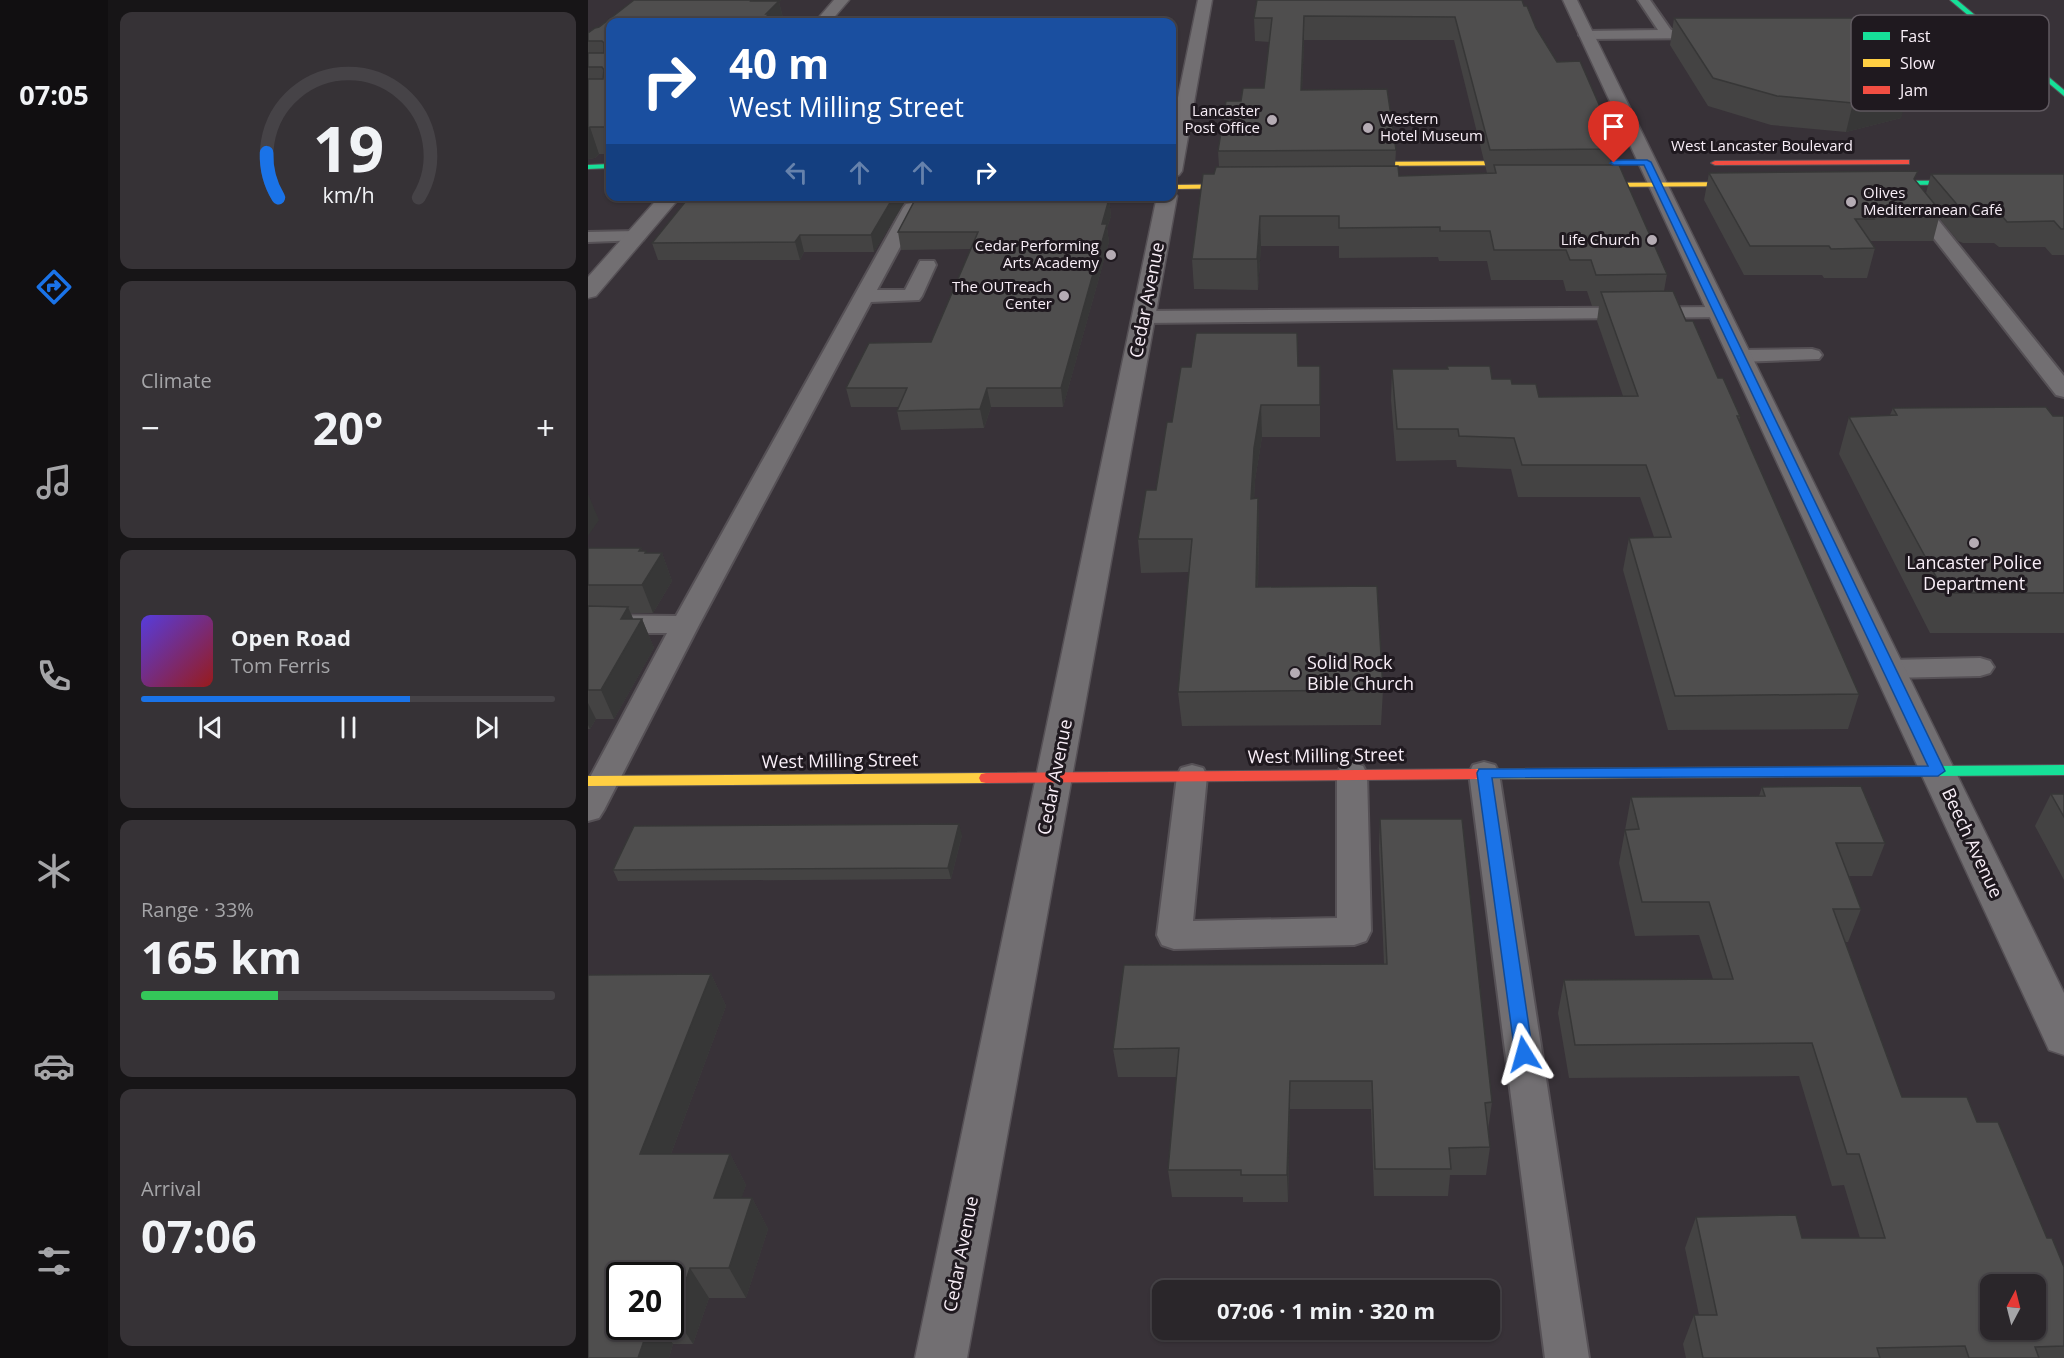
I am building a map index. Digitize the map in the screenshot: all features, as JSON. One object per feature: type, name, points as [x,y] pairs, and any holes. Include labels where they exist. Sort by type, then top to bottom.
[{"type":"street","points":[[826,18],[842,0]]},
{"type":"street","name":"Cedar Avenue","points":[[1176,144],[1205,0]]},
{"type":"street","name":"Beech Avenue","points":[[1569,0],[1652,168],[2064,1037]]},
{"type":"street","points":[[1953,0],[1971,15]]},
{"type":"street","points":[[2049,81],[2064,94]]},
{"type":"street","name":"West Lancaster Boulevard","points":[[1701,163],[1924,162]]},
{"type":"street","points":[[1340,164],[1545,163]]},
{"type":"street","points":[[1176,172],[1192,165]]},
{"type":"street","points":[[588,166],[606,166]]},
{"type":"street","points":[[1565,185],[1652,168],[1771,184]]},
{"type":"street","points":[[1853,183],[2064,182]]},
{"type":"street","points":[[1176,186],[1259,186]]},
{"type":"street","points":[[588,291],[667,201]]},
{"type":"street","name":"Cedar Avenue","points":[[940,1358],[1055,777],[1165,201]]},
{"type":"street","name":"West Milling Street","points":[[596,781],[2064,770]]},
{"type":"lane","points":[[1644,0],[1667,34]]},
{"type":"lane","points":[[1586,35],[1729,34]]},
{"type":"lane","points":[[1844,34],[1851,34]]},
{"type":"lane","points":[[1917,205],[2064,390]]},
{"type":"lane","points":[[588,810],[596,781],[685,625],[912,208]]},
{"type":"lane","points":[[588,237],[637,236]]},
{"type":"lane","points":[[866,296],[912,296],[927,265]]},
{"type":"lane","points":[[1144,317],[1719,313]]},
{"type":"lane","points":[[1740,356],[1812,356]]},
{"type":"lane","points":[[588,624],[685,625]]},
{"type":"lane","points":[[1889,669],[1980,667]]},
{"type":"lane","points":[[1484,773],[1568,1358]]},
{"type":"lane","points":[[1192,776],[1174,935],[1354,931],[1352,774]]},
{"type":"building","points":[[634,0],[779,1],[765,18],[611,18]]},
{"type":"building","points":[[1257,0],[1522,0],[1557,62],[1580,61],[1608,125],[1602,125],[1612,149],[1490,150],[1455,17],[1304,16],[1301,90],[1387,89],[1396,150],[1218,151],[1226,101],[1241,101],[1243,88],[1264,88],[1272,18],[1254,18]]},
{"type":"building","points":[[1674,18],[1851,18],[1851,103],[1777,96],[1713,78]]},
{"type":"building","points":[[606,22],[606,127],[588,129],[588,79],[603,79],[604,70],[602,67],[588,67],[588,53],[604,53],[604,43],[588,41],[588,33]]},
{"type":"building","points":[[1494,165],[1619,165],[1667,274],[1596,275],[1591,260],[1570,260],[1566,250],[1494,250],[1490,231],[1440,231],[1440,227],[1339,228],[1339,216],[1260,216],[1257,259],[1192,259],[1203,174],[1214,174],[1216,167],[1398,166],[1399,176],[1496,173]]},
{"type":"building","points":[[1918,171],[1914,179],[1941,212],[1869,212],[1874,219],[1855,219],[1875,248],[1831,249],[1829,246],[1750,246],[1709,173]]},
{"type":"building","points":[[1931,174],[2064,174],[2064,229],[2061,229],[2054,221],[2007,222],[2003,217],[1966,215]]},
{"type":"building","points":[[686,201],[891,201],[871,235],[800,235],[795,242],[652,243]]},
{"type":"building","points":[[914,201],[1108,201],[1102,224],[1107,224],[1061,388],[987,388],[980,409],[897,411],[907,388],[846,388],[869,343],[931,342],[978,232],[898,232]]},
{"type":"building","points":[[1673,291],[1686,321],[1693,321],[1718,378],[1723,378],[1752,451],[1859,694],[1675,696],[1629,538],[1671,537],[1646,465],[1522,465],[1514,438],[1459,436],[1458,429],[1397,429],[1392,369],[1490,366],[1492,379],[1511,379],[1512,384],[1536,384],[1539,397],[1638,396],[1601,292]]},
{"type":"building","points":[[1196,333],[1297,333],[1298,366],[1320,366],[1320,405],[1261,405],[1254,448],[1251,499],[1258,498],[1256,587],[1377,586],[1383,690],[1178,692],[1192,539],[1138,539],[1146,490],[1156,490],[1167,422],[1172,422],[1181,367],[1191,367]]},
{"type":"building","name":"Lancaster Police Department","points":[[2046,407],[2053,416],[2064,416],[2064,593],[1945,593],[1849,417],[1897,415],[1893,408]]},
{"type":"building","points":[[588,548],[641,548],[639,551],[646,551],[645,553],[662,553],[642,585],[588,585]]},
{"type":"building","points":[[588,606],[628,607],[621,619],[642,619],[601,690],[588,690]]},
{"type":"building","points":[[1861,786],[1885,843],[1836,843],[1861,909],[1833,909],[1902,1097],[1967,1097],[1977,1122],[1998,1122],[2047,1238],[2052,1238],[2064,1267],[2064,1346],[2035,1347],[2039,1358],[1969,1358],[1965,1346],[1877,1348],[1880,1358],[1703,1358],[1694,1315],[1717,1315],[1696,1217],[1796,1215],[1802,1238],[1885,1238],[1859,1154],[1847,1154],[1812,1043],[1575,1045],[1564,980],[1733,979],[1709,902],[1642,902],[1625,830],[1639,829],[1631,797],[1765,796],[1762,787]]},
{"type":"building","points":[[2051,794],[2064,794],[2064,817]]},
{"type":"building","points":[[1380,819],[1462,819],[1492,1102],[1485,1103],[1490,1147],[1449,1148],[1451,1169],[1375,1169],[1372,1081],[1290,1081],[1287,1175],[1241,1175],[1241,1170],[1168,1170],[1179,1048],[1113,1049],[1124,965],[1387,964]]},
{"type":"building","points":[[959,824],[948,868],[613,870],[634,826]]},
{"type":"building","points":[[711,974],[640,1154],[730,1154],[714,1198],[752,1198],[729,1268],[690,1268],[684,1286],[684,1262],[606,1262],[606,1340],[644,1340],[638,1358],[588,1358],[588,975]]},
{"type":"traffic: fast","points":[[1953,0],[1971,15]]},
{"type":"traffic: fast","points":[[2049,81],[2064,94]]},
{"type":"traffic: fast","points":[[588,167],[606,166]]},
{"type":"traffic: fast","points":[[1872,183],[2064,182]]},
{"type":"traffic: fast","points":[[1936,771],[2064,770]]},
{"type":"traffic: slow","points":[[1352,164],[1528,163]]},
{"type":"traffic: slow","points":[[1584,185],[1752,184]]},
{"type":"traffic: slow","points":[[1176,187],[1248,186]]},
{"type":"traffic: slow","points":[[1475,774],[1936,771]]},
{"type":"traffic: slow","points":[[588,781],[986,778]]},
{"type":"traffic: jam","points":[[1715,163],[1906,162]]},
{"type":"traffic: jam","points":[[986,778],[1475,774]]},
{"type":"place","name":"Lancaster Post Office","points":[[1272,120]]},
{"type":"place","name":"Western Hotel Museum","points":[[1368,128]]},
{"type":"place","name":"Olives Mediterranean Café","points":[[1851,202]]},
{"type":"place","name":"Life Church","points":[[1652,240]]},
{"type":"place","name":"Cedar Performing Arts Academy","points":[[1111,255]]},
{"type":"place","name":"The OUTreach Center","points":[[1064,296]]},
{"type":"place","name":"Lancaster Police Department","points":[[1974,543]]},
{"type":"place","name":"Solid Rock Bible Church","points":[[1295,673]]},
{"type":"route","points":[[1524,1054],[1484,773],[1938,771],[1647,162],[1614,163]]}]
